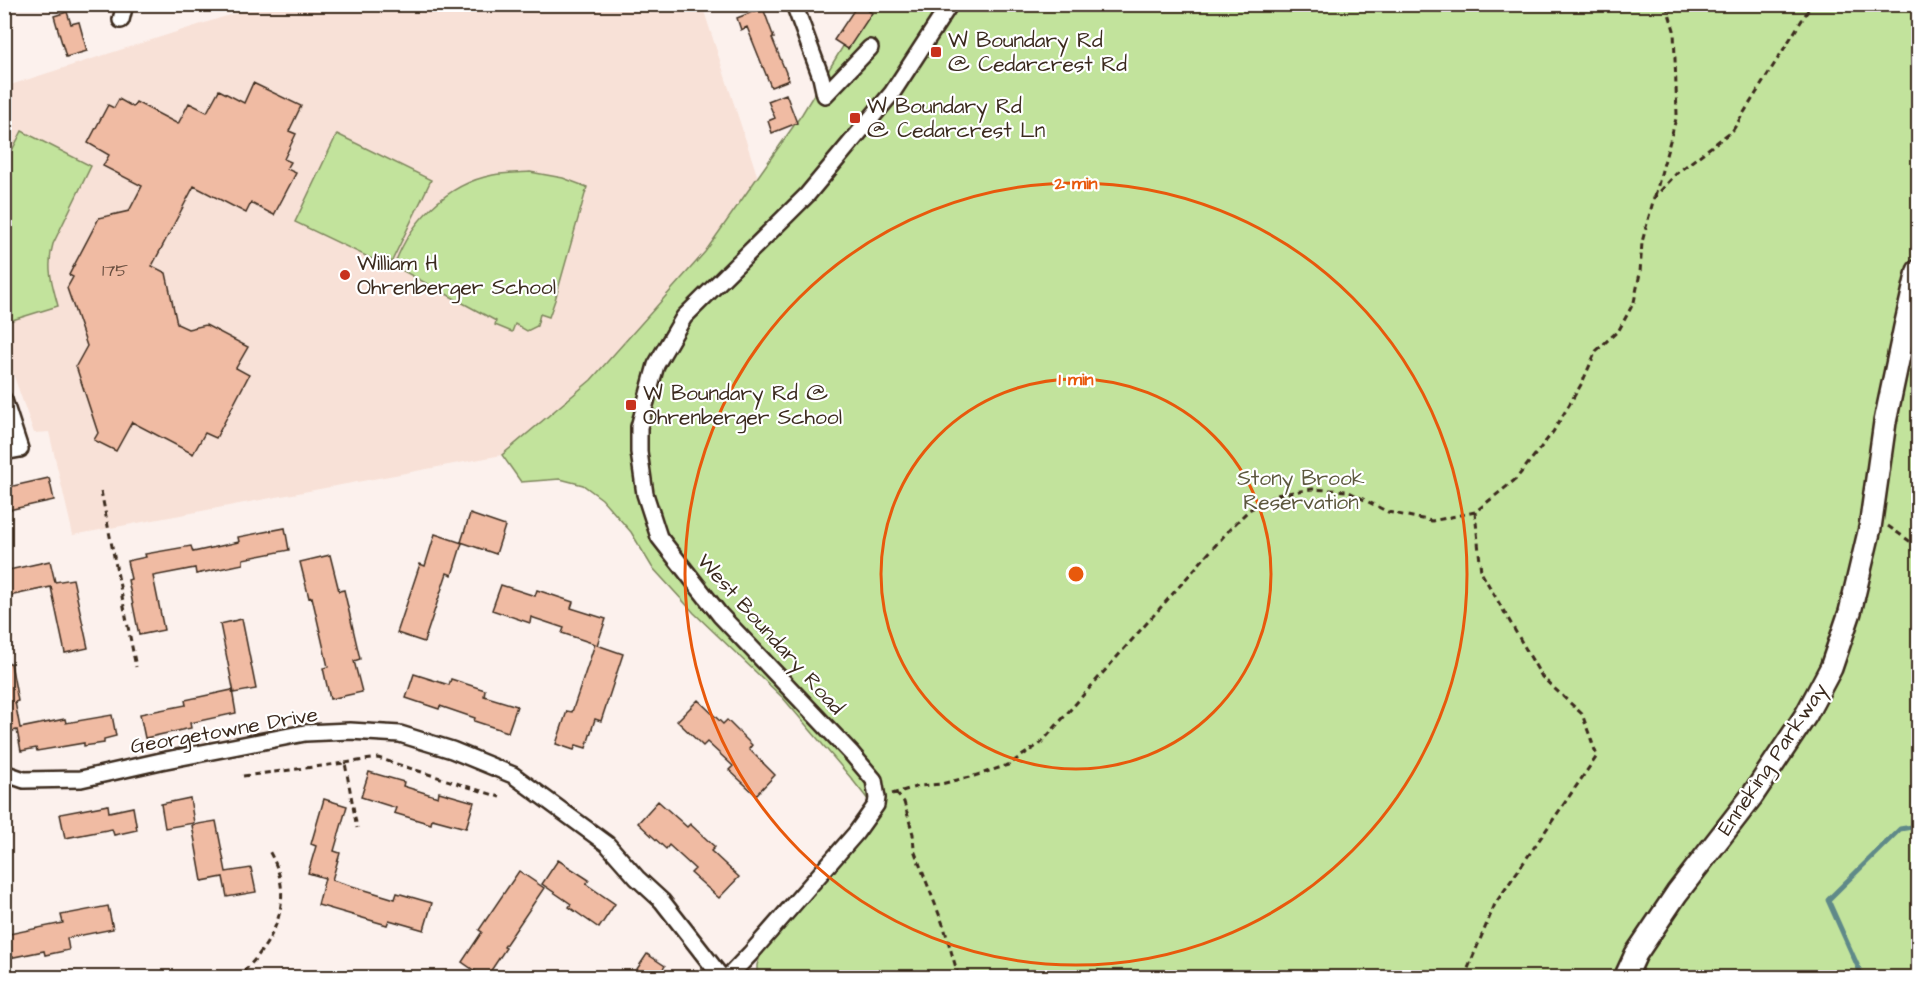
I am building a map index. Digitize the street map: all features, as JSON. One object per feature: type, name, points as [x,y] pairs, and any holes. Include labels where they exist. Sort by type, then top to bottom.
[{"type":"main road","name":"Enneking Parkway","points":[[1625,978],[1635,954],[1677,893],[1758,787],[1806,715],[1831,668],[1850,612],[1872,515],[1885,422],[1918,271]]},
{"type":"street","points":[[121,20],[125,4]]},
{"type":"street","points":[[794,4],[821,77],[825,95],[870,48]]},
{"type":"street","name":"West Boundary Road","points":[[878,798],[874,780],[867,771],[720,615],[659,537],[645,494],[639,452],[639,427],[656,365],[684,318],[807,195],[892,93],[950,4]]},
{"type":"street","points":[[4,400],[12,451]]},
{"type":"street","name":"Georgetowne Drive","points":[[4,773],[24,780],[81,779],[305,733],[350,731],[400,734],[453,750],[513,775],[607,844],[637,878],[662,901],[724,978]]},
{"type":"street","points":[[724,978],[750,954],[856,832],[876,805],[878,798]]},
{"type":"path","points":[[878,798],[919,786],[941,784],[974,776],[1008,765],[1041,743],[1229,530],[1249,510],[1276,495],[1312,489],[1347,491],[1388,512],[1432,521],[1475,512],[1516,479],[1553,432],[1582,382],[1596,351],[1619,330],[1634,302],[1641,273],[1642,242],[1677,115],[1674,30],[1666,4]]},
{"type":"path","points":[[1654,198],[1677,173],[1733,130],[1812,4]]},
{"type":"path","points":[[101,490],[136,667]]},
{"type":"path","points":[[1464,978],[1495,904],[1598,756],[1582,714],[1542,677],[1480,572],[1475,512]]},
{"type":"path","points":[[1872,515],[1918,547]]},
{"type":"path","points":[[243,776],[378,758],[500,797]]},
{"type":"path","points":[[345,763],[357,828]]},
{"type":"path","points":[[896,793],[904,802],[913,834],[914,850],[944,927],[959,978]]},
{"type":"path","points":[[236,978],[249,967],[266,946],[279,917],[282,889],[276,864],[269,851]]},
{"type":"shaded area","name":"William H Ohrenberger School","points":[[261,5],[702,5],[758,178],[705,252],[591,380],[502,455],[73,535],[49,432],[34,433],[5,351],[4,87]]},
{"type":"green space","name":"Stony Brook Reservation","points":[[868,5],[1918,5],[1918,977],[757,977],[757,965],[764,945],[873,806],[783,698],[694,613],[652,567],[631,532],[602,499],[583,485],[560,479],[521,482],[502,455],[591,380],[705,252],[802,114]]},
{"type":"green space","points":[[22,131],[91,166],[53,244],[50,261],[51,275],[58,306],[9,321],[4,307],[5,164]]},
{"type":"green space","points":[[337,134],[431,180],[389,267],[295,222]]},
{"type":"green space","points":[[530,172],[563,178],[587,187],[549,317],[540,314],[537,326],[527,331],[515,324],[512,332],[495,325],[496,321],[394,266],[409,235],[445,196],[476,180],[493,175]]},
{"type":"building","points":[[858,4],[872,13],[848,49],[834,40]]},
{"type":"building","points":[[763,8],[789,80],[771,87],[747,27],[741,30],[737,18]]},
{"type":"building","points":[[67,12],[71,24],[79,22],[87,51],[66,57],[54,16]]},
{"type":"building","points":[[253,83],[301,106],[289,131],[296,134],[284,159],[291,162],[287,169],[296,173],[274,215],[251,203],[246,213],[194,186],[152,266],[166,273],[177,324],[188,329],[206,325],[248,347],[236,368],[249,375],[216,438],[205,433],[193,454],[132,422],[116,451],[94,440],[98,433],[76,366],[87,346],[67,288],[73,277],[69,275],[99,218],[129,211],[142,186],[103,166],[109,155],[88,143],[108,105],[114,108],[119,99],[133,107],[136,102],[178,124],[189,103],[207,112],[219,90],[244,103]]},
{"type":"building","points":[[786,94],[797,123],[772,133],[768,121],[775,118],[768,101]]},
{"type":"building","points":[[49,478],[54,500],[4,511],[4,488]]},
{"type":"building","points":[[470,514],[505,526],[496,554],[461,542]]},
{"type":"building","points":[[285,528],[289,550],[243,559],[243,564],[196,574],[195,568],[153,576],[164,630],[139,635],[128,580],[131,579],[127,561],[146,557],[145,554],[191,546],[193,552],[239,542],[238,537]]},
{"type":"building","points":[[435,534],[462,543],[452,575],[447,573],[424,642],[397,633],[420,564],[425,566]]},
{"type":"building","points":[[330,555],[339,591],[344,590],[360,659],[354,661],[362,692],[330,699],[323,668],[328,667],[312,597],[309,598],[300,562]]},
{"type":"building","points":[[50,561],[55,582],[73,579],[88,648],[65,653],[51,587],[4,597],[4,571]]},
{"type":"building","points":[[501,585],[535,596],[537,590],[573,602],[571,608],[606,619],[597,645],[623,654],[601,721],[595,719],[586,748],[576,745],[574,750],[556,744],[567,711],[572,712],[595,644],[562,633],[564,628],[531,617],[530,623],[492,610]]},
{"type":"building","points":[[242,619],[256,689],[234,693],[220,624]]},
{"type":"building","points":[[4,663],[11,663],[20,728],[65,719],[66,723],[112,715],[116,736],[104,739],[104,743],[84,746],[84,743],[37,751],[36,748],[21,751],[17,730],[4,733]]},
{"type":"building","points":[[414,674],[449,685],[451,679],[485,690],[484,696],[517,706],[508,732],[474,721],[475,718],[440,706],[439,709],[406,698]]},
{"type":"building","points":[[232,690],[236,713],[190,723],[191,728],[145,738],[140,714],[186,705],[185,700]]},
{"type":"building","points":[[698,700],[723,724],[727,720],[752,745],[749,749],[775,775],[756,795],[729,770],[733,766],[707,742],[703,746],[677,721]]},
{"type":"building","points":[[369,772],[404,782],[403,786],[438,797],[439,792],[474,802],[466,828],[432,819],[431,824],[394,813],[396,808],[361,797]]},
{"type":"building","points":[[190,798],[194,823],[165,828],[161,804]]},
{"type":"building","points":[[324,799],[347,806],[334,851],[340,853],[332,880],[395,899],[397,893],[432,903],[424,930],[389,920],[387,925],[318,905],[325,878],[308,873],[316,846],[311,844]]},
{"type":"building","points":[[658,801],[687,827],[690,824],[715,847],[711,851],[739,877],[719,898],[691,873],[695,869],[669,845],[666,849],[638,823]]},
{"type":"building","points":[[108,805],[109,812],[133,807],[137,830],[114,835],[112,829],[65,838],[60,814]]},
{"type":"building","points":[[216,821],[226,872],[251,868],[256,892],[227,897],[223,877],[202,881],[192,825]]},
{"type":"building","points":[[558,860],[589,880],[586,884],[615,904],[599,928],[569,907],[571,904],[542,884]]},
{"type":"building","points":[[519,871],[544,888],[485,978],[462,962],[482,932],[479,930]]},
{"type":"building","points":[[108,906],[113,929],[67,938],[69,950],[45,955],[44,951],[4,959],[4,935],[63,923],[61,915]]},
{"type":"building","points":[[647,954],[665,966],[657,978],[631,978]]},
{"type":"waterway","points":[[1863,978],[1828,900],[1900,829],[1918,826]]},
{"type":"place","name":"W Boundary Rd @ Cedarcrest Rd","points":[[936,52]]},
{"type":"place","name":"W Boundary Rd @ Cedarcrest Ln","points":[[855,118]]},
{"type":"place","name":"William H Ohrenberger School","points":[[345,275]]},
{"type":"place","name":"W Boundary Rd @ Ohrenberger School","points":[[631,405]]}]
